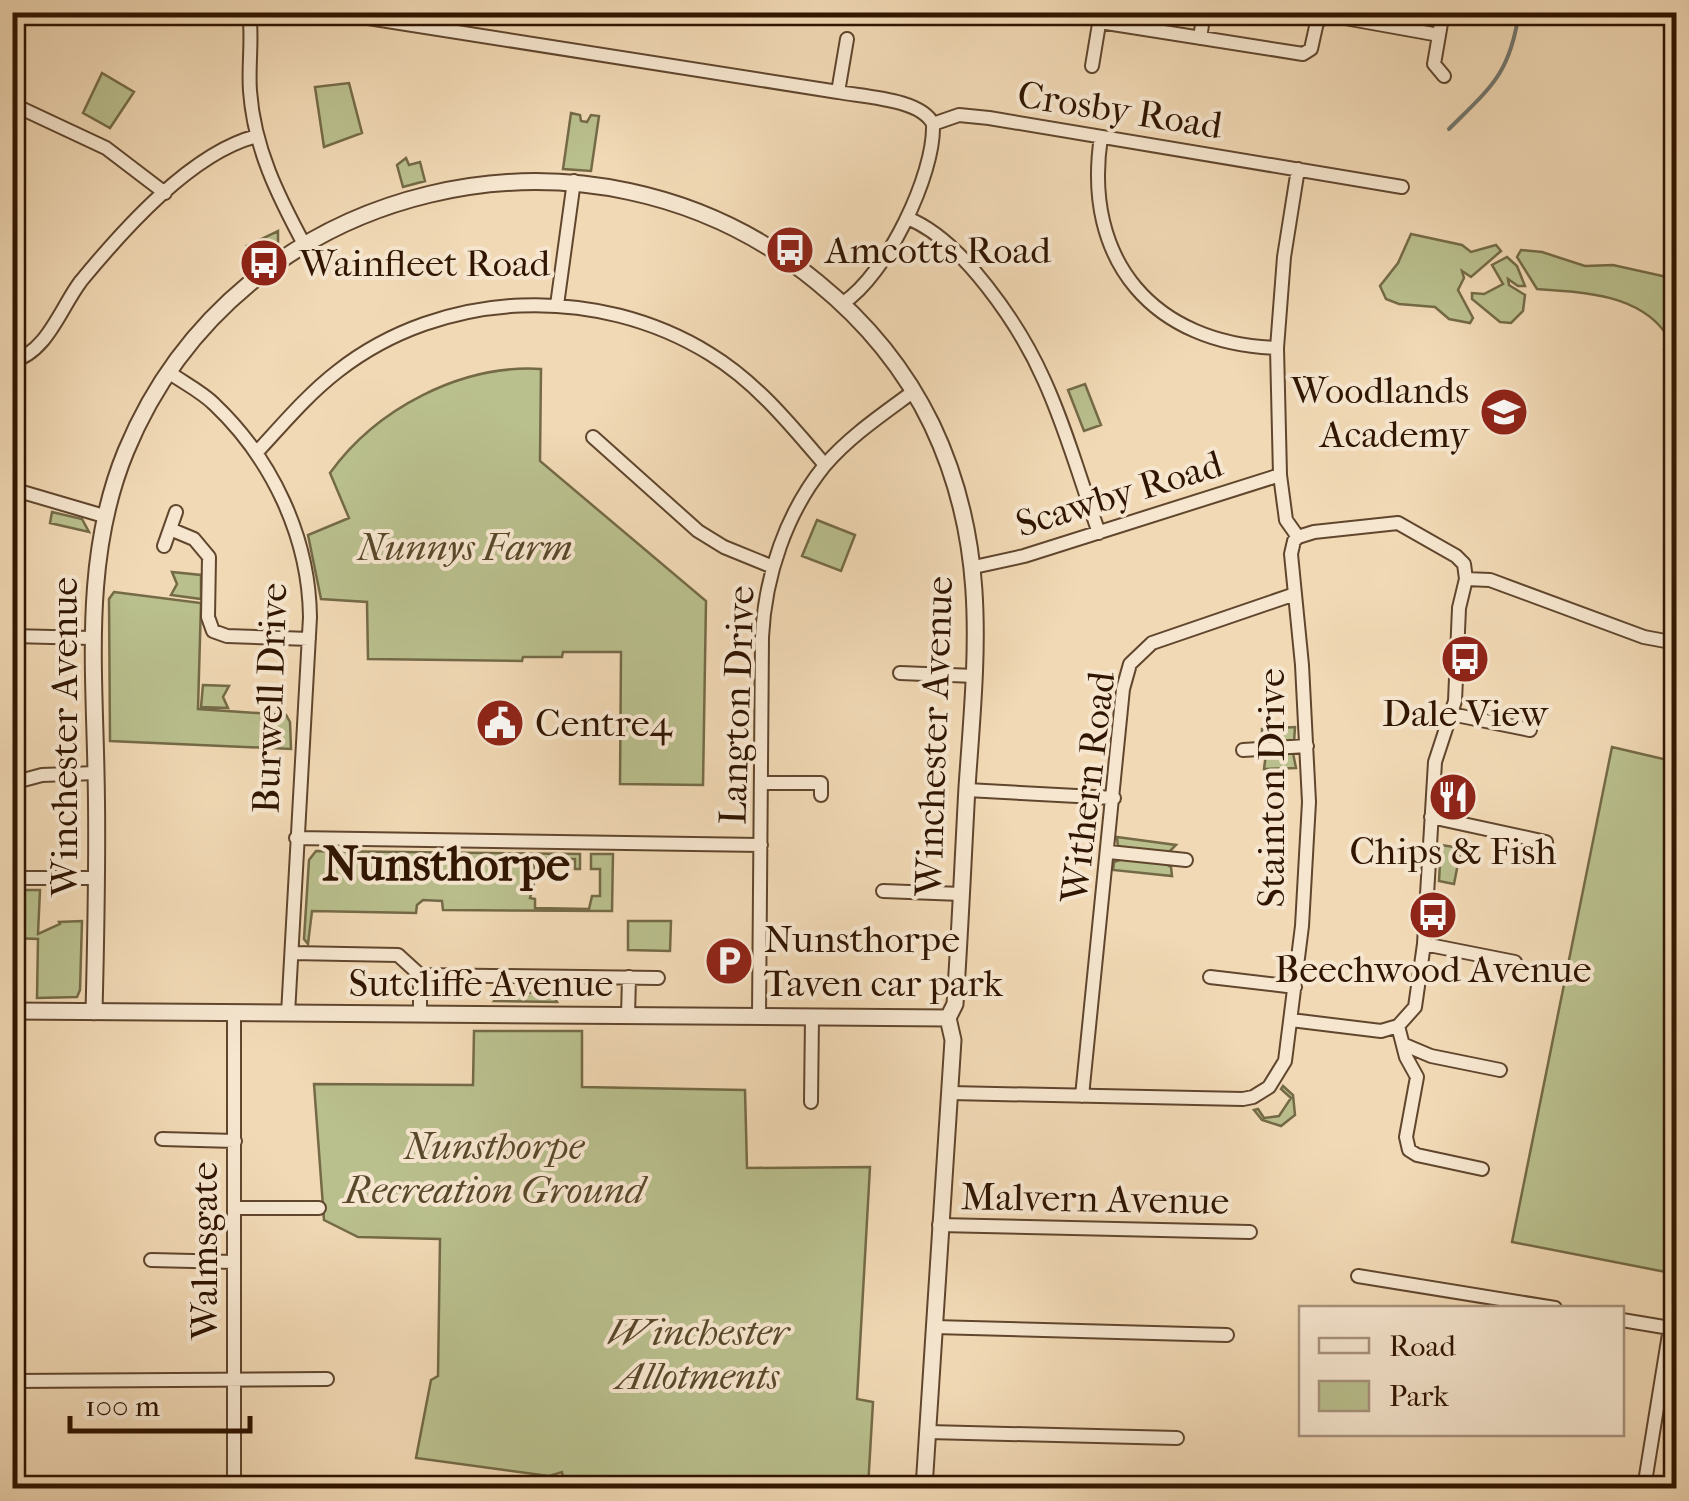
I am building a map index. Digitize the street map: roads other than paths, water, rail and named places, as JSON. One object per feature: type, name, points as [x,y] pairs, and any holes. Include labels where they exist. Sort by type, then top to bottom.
[{"type":"street","points":[[249,12],[250,95],[257,136],[278,195],[305,246]]},
{"type":"street","points":[[330,12],[914,106],[928,115],[933,124],[926,167],[907,218],[878,266],[856,295],[843,303]]},
{"type":"street","points":[[1200,38],[1204,12]]},
{"type":"street","points":[[1443,12],[1434,64],[1444,76]]},
{"type":"street","points":[[1092,66],[1100,17],[1304,54],[1311,48],[1317,22],[1328,15],[1440,35]]},
{"type":"street","points":[[838,92],[846,39]]},
{"type":"street","points":[[12,104],[106,148],[165,194]]},
{"type":"street","name":"Crosby Road","points":[[933,124],[959,114],[1402,188]]},
{"type":"street","points":[[12,361],[33,351],[80,283],[165,194],[204,161],[236,141],[257,136]]},
{"type":"street","points":[[1101,137],[1097,194],[1104,230],[1142,292],[1174,322],[1199,335],[1236,345],[1278,348]]},
{"type":"street","name":"Stainton Drive","points":[[950,1093],[1224,1100],[1253,1097],[1269,1087],[1281,1072],[1291,1020],[1307,864],[1308,746],[1291,548],[1298,537],[1286,520],[1280,474],[1278,348],[1284,256],[1298,169]]},
{"type":"street","name":"Winchester Avenue","points":[[94,1012],[97,878],[91,638],[104,516],[127,447],[146,409],[230,301],[266,270],[348,220],[448,190],[504,181],[574,182],[662,198],[728,224],[789,258],[843,303],[880,344],[914,391],[952,474],[966,520],[974,567],[974,676],[955,1004],[948,1018],[953,1040],[924,1488]]},
{"type":"street","points":[[557,305],[574,182]]},
{"type":"street","points":[[907,218],[940,234],[1008,317],[1044,378],[1099,533]]},
{"type":"street","points":[[257,452],[338,370],[389,339],[467,311],[557,305],[611,314],[710,354],[753,386],[826,465]]},
{"type":"street","name":"Burwell Drive","points":[[170,374],[212,402],[257,452],[290,514],[308,579],[309,639],[288,1014]]},
{"type":"street","name":"Langton Drive","points":[[759,1017],[763,620],[773,567],[792,516],[826,465],[865,427],[914,391]]},
{"type":"street","points":[[593,437],[698,531],[773,567]]},
{"type":"street","name":"Scawby Road","points":[[974,567],[1099,533],[1280,474]]},
{"type":"street","points":[[12,489],[104,516]]},
{"type":"street","points":[[164,546],[176,512]]},
{"type":"street","points":[[1291,1020],[1382,1031],[1398,1026],[1410,1016],[1419,996],[1436,752],[1458,684],[1459,608],[1466,579],[1464,564],[1456,556],[1398,523],[1298,537]]},
{"type":"street","points":[[170,529],[194,538],[209,557],[208,617],[213,631],[227,636],[309,639]]},
{"type":"street","points":[[1466,579],[1490,580],[1644,637],[1676,644]]},
{"type":"street","name":"Withern Road","points":[[1082,1096],[1126,674],[1136,655],[1152,643],[1295,594]]},
{"type":"street","points":[[12,636],[91,638]]},
{"type":"street","points":[[900,673],[974,676]]},
{"type":"street","points":[[1451,714],[1530,730]]},
{"type":"street","points":[[1672,747],[1676,729]]},
{"type":"street","points":[[1243,750],[1308,746]]},
{"type":"street","points":[[12,783],[42,775],[96,774]]},
{"type":"street","points":[[761,783],[822,782]]},
{"type":"street","points":[[967,790],[1114,798]]},
{"type":"street","points":[[1431,817],[1546,842]]},
{"type":"street","points":[[296,838],[761,846]]},
{"type":"street","points":[[1109,852],[1186,860]]},
{"type":"street","points":[[12,878],[97,878]]},
{"type":"street","points":[[883,890],[961,894]]},
{"type":"street","points":[[1424,944],[1515,962]]},
{"type":"street","points":[[292,953],[398,955],[420,975],[658,978]]},
{"type":"street","points":[[420,975],[420,1015]]},
{"type":"street","points":[[1210,977],[1295,987]]},
{"type":"street","points":[[628,1016],[629,978]]},
{"type":"street","name":"Sutcliffe Avenue","points":[[12,1011],[948,1018]]},
{"type":"street","name":"Walmsgate","points":[[234,1014],[234,1488]]},
{"type":"street","points":[[810,1102],[812,1018]]},
{"type":"street","points":[[1398,1026],[1406,1057],[1417,1077],[1406,1137],[1409,1150],[1482,1168]]},
{"type":"street","points":[[1405,1045],[1431,1056],[1500,1070]]},
{"type":"street","points":[[162,1139],[235,1140]]},
{"type":"street","points":[[234,1208],[320,1208]]},
{"type":"street","name":"Malvern Avenue","points":[[940,1225],[1250,1232]]},
{"type":"street","points":[[152,1260],[234,1262]]},
{"type":"street","points":[[1358,1276],[1543,1306]]},
{"type":"street","points":[[1624,1320],[1674,1328],[1644,1488]]},
{"type":"street","points":[[934,1327],[1228,1335]]},
{"type":"street","points":[[12,1381],[328,1378]]},
{"type":"street","points":[[928,1432],[1177,1438]]},
{"type":"waterway","points":[[1449,129],[1504,65],[1519,12]]},
{"type":"place","name":"Amcotts Road","points":[[790,250]]},
{"type":"place","name":"Wainfleet Road","points":[[264,263]]},
{"type":"place","name":"Woodlands Academy","points":[[1504,412]]},
{"type":"place","name":"Dale View","points":[[1465,659]]},
{"type":"place","name":"Centre4","points":[[500,723]]},
{"type":"place","name":"Chips & Fish","points":[[1453,797]]},
{"type":"place","name":"Beechwood Avenue","points":[[1433,915]]},
{"type":"place","name":"Nunsthorpe Taven car park","points":[[729,961]]},
{"type":"district","name":"Nunsthorpe","points":[[446,864]]},
{"type":"park label","name":"Nunnys Farm","points":[[465,547]]},
{"type":"park label","name":"Nunsthorpe Recreation Ground","points":[[494,1168]]},
{"type":"park label","name":"Winchester Allotments","points":[[698,1354]]}]
